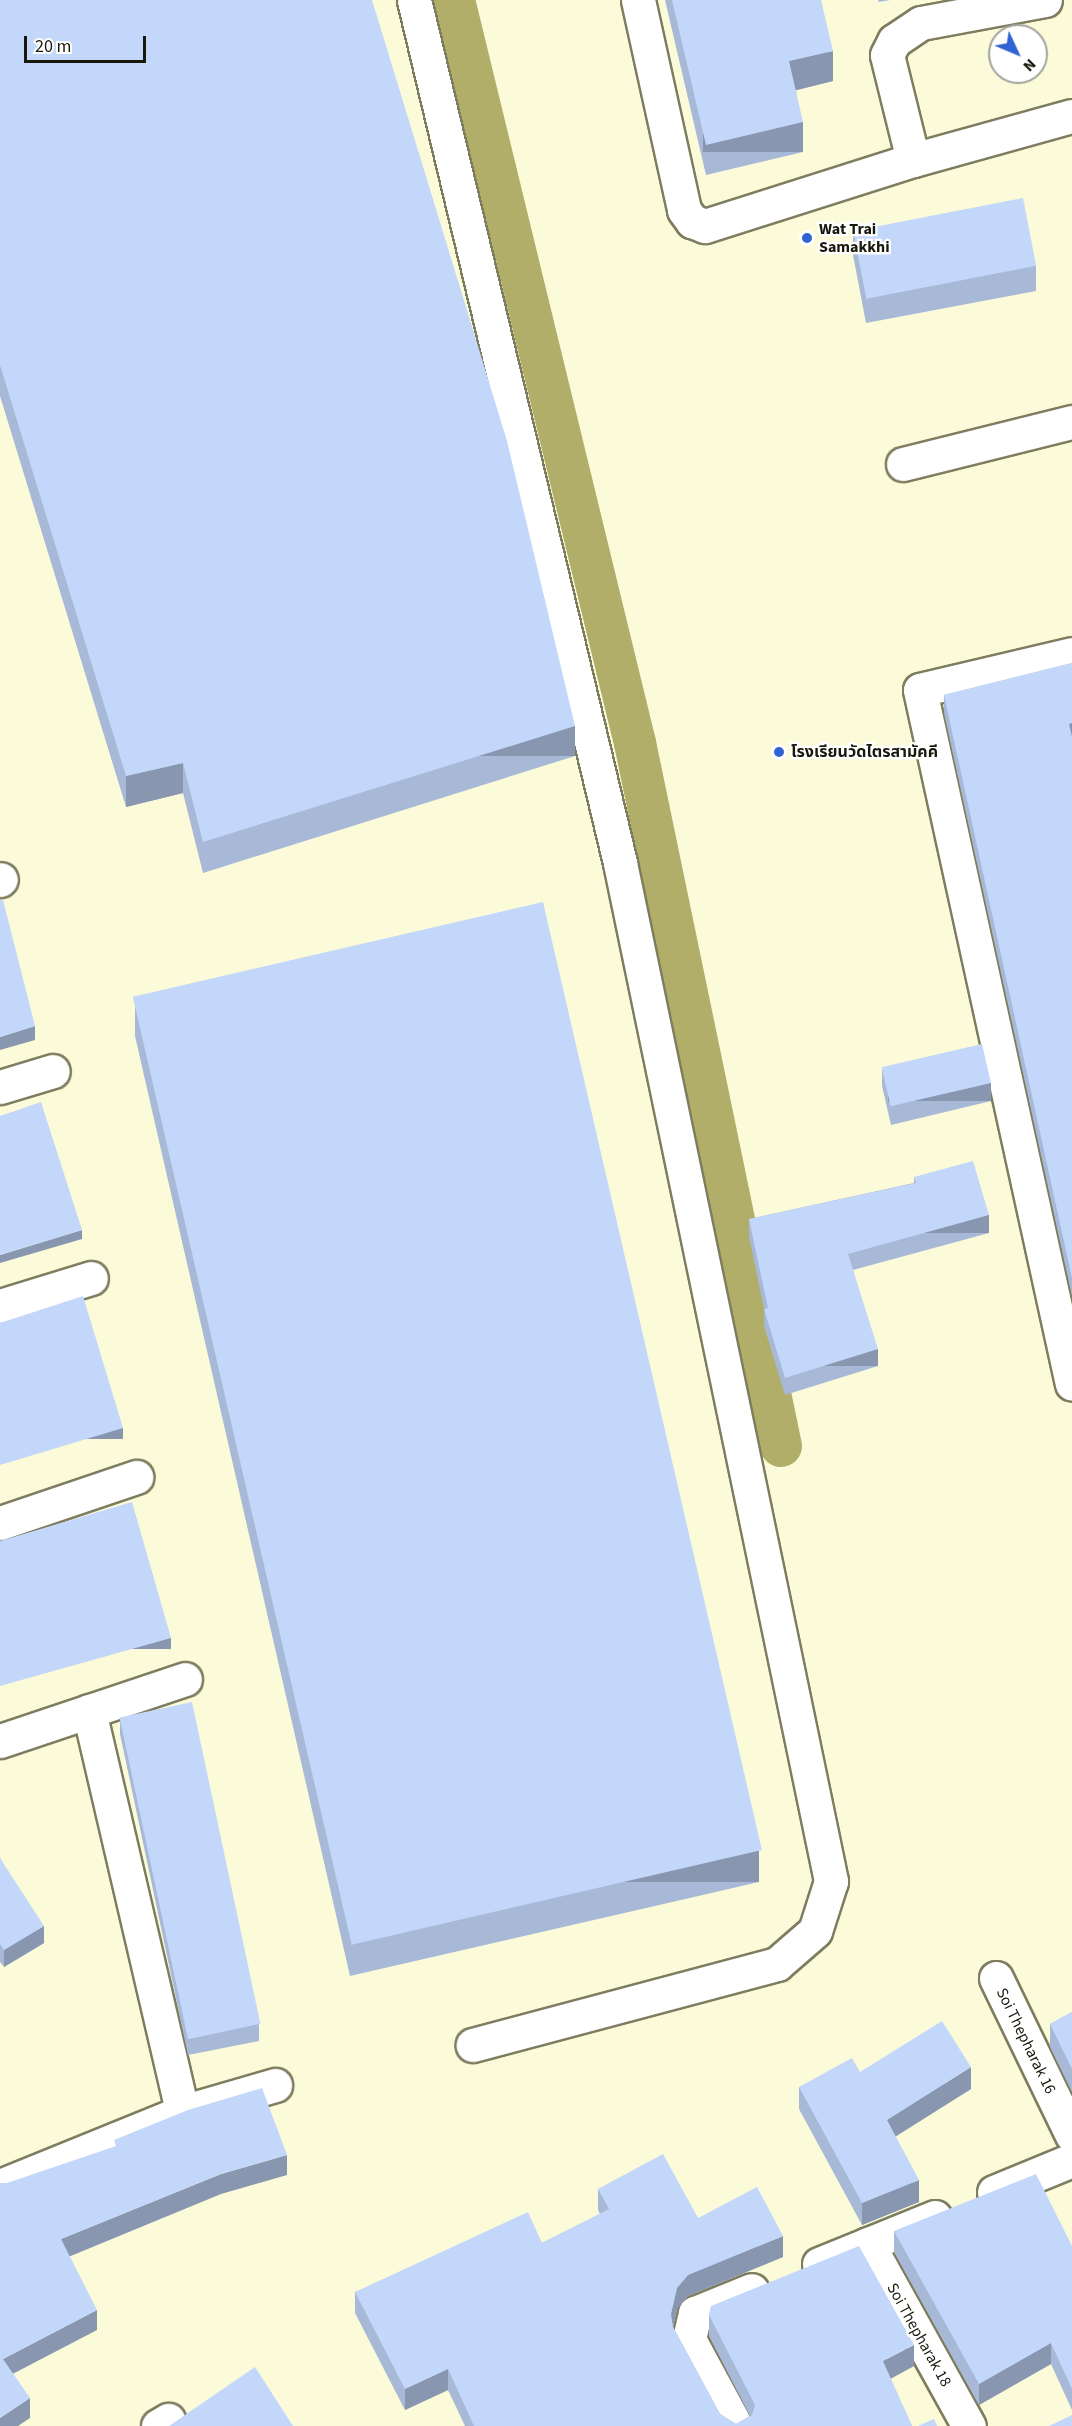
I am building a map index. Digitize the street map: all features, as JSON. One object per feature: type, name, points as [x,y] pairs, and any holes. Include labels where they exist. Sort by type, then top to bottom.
[{"type":"street","points":[[414,0],[620,863],[831,1881],[815,1931],[777,1964],[473,2044]]},
{"type":"street","points":[[638,0],[684,210],[693,221],[705,226],[913,160],[1072,116]]},
{"type":"street","points":[[913,160],[887,55],[894,41],[921,23],[1045,0]]},
{"type":"street","points":[[903,464],[1072,422]]},
{"type":"street","points":[[1072,654],[920,690],[1072,1384]]},
{"type":"street","points":[[0,1087],[53,1071]]},
{"type":"street","points":[[0,1306],[91,1278]]},
{"type":"street","points":[[0,1523],[136,1477]]},
{"type":"street","points":[[0,1741],[185,1679]]},
{"type":"street","points":[[89,1711],[182,2112]]},
{"type":"street","name":"Soi Thepharak 16","points":[[996,1978],[1072,2135]]},
{"type":"street","points":[[0,2186],[182,2112],[275,2085]]},
{"type":"street","points":[[736,2426],[689,2339],[695,2313],[1072,2160]]},
{"type":"street","name":"Soi Thepharak 18","points":[[868,2244],[969,2426]]},
{"type":"building","points":[[0,0],[372,0],[507,441],[575,726],[203,842],[183,763],[126,776],[0,365]]},
{"type":"building","points":[[672,0],[821,0],[833,51],[789,61],[803,122],[706,145]]},
{"type":"building","points":[[1023,198],[1036,266],[866,299],[853,231]]},
{"type":"building","points":[[1072,663],[1072,723],[1069,724],[1072,737],[1072,1278],[944,695]]},
{"type":"building","points":[[0,900],[3,900],[35,1026],[0,1037]]},
{"type":"building","points":[[543,902],[762,1850],[352,1945],[133,997]]},
{"type":"building","points":[[982,1044],[991,1083],[891,1106],[882,1067]]},
{"type":"building","points":[[41,1102],[82,1230],[0,1255],[0,1116]]},
{"type":"building","points":[[973,1161],[989,1215],[848,1254],[878,1349],[785,1378],[764,1309],[768,1308],[749,1219],[916,1183],[914,1177]]},
{"type":"building","points":[[83,1296],[123,1428],[0,1465],[0,1323]]},
{"type":"building","points":[[132,1502],[171,1638],[0,1686],[0,1541]]},
{"type":"building","points":[[192,1702],[260,2024],[188,2039],[120,1717]]},
{"type":"building","points":[[0,1858],[44,1926],[4,1950],[0,1944]]},
{"type":"building","points":[[1072,2012],[1072,2069],[1050,2024]]},
{"type":"building","points":[[942,2021],[971,2067],[887,2120],[919,2180],[862,2203],[799,2087],[852,2058],[860,2072]]},
{"type":"building","points":[[262,2088],[287,2155],[221,2174],[61,2239],[97,2310],[3,2359],[30,2398],[0,2418],[0,2183],[7,2183],[116,2146],[114,2140],[188,2110]]},
{"type":"building","points":[[663,2154],[698,2218],[757,2187],[783,2236],[688,2275],[677,2288],[671,2314],[673,2327],[720,2414],[736,2424],[752,2415],[755,2405],[709,2315],[711,2306],[859,2246],[914,2345],[883,2361],[912,2426],[474,2426],[448,2369],[405,2389],[355,2292],[528,2212],[542,2243],[609,2209],[598,2189]]},
{"type":"building","points":[[1036,2174],[1072,2246],[1072,2389],[1051,2343],[979,2384],[894,2231]]},
{"type":"building","points":[[255,2367],[293,2426],[169,2426]]},
{"type":"building","points":[[1072,2415],[1072,2426],[1049,2426]]},
{"type":"building","points":[[934,2419],[937,2426],[918,2426]]},
{"type":"waterway","points":[[454,0],[635,743],[781,1446]]},
{"type":"place","name":"Wat Trai Samakkhi","points":[[807,238]]},
{"type":"place","name":"โรงเรียนวัดไตรสามัคคี","points":[[779,752]]}]
